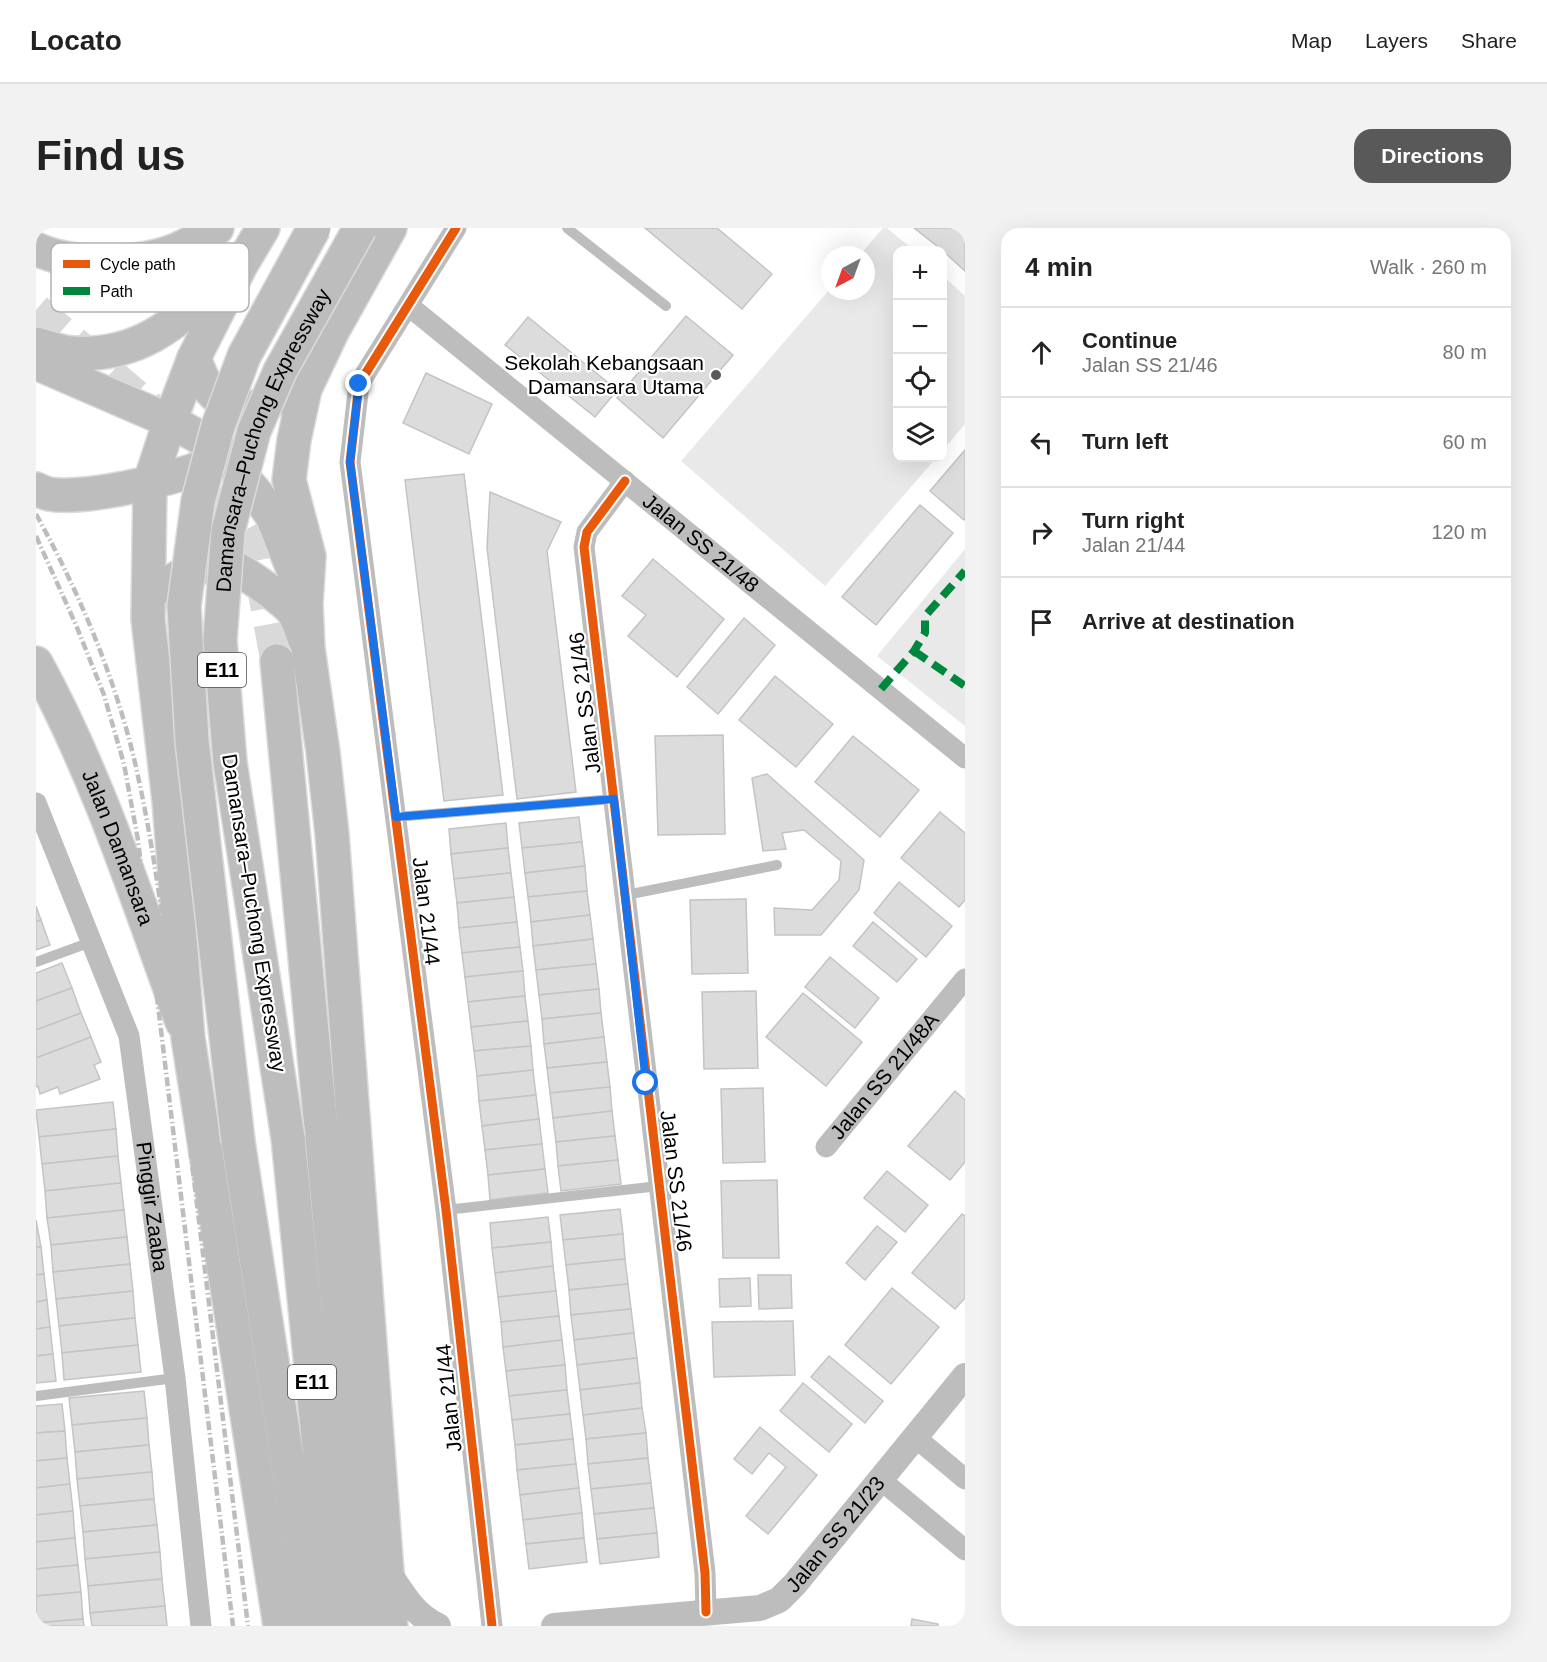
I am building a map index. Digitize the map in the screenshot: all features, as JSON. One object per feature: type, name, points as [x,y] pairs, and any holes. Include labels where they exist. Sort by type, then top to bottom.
[{"type":"main road","points":[[189,243],[217,228]]},
{"type":"main road","points":[[249,252],[263,228]]},
{"type":"main road","name":"Damansara–Puchong Expressway","points":[[313,1626],[238,1141],[192,741],[184,606],[198,501],[218,426],[244,356],[314,228]]},
{"type":"main road","name":"Damansara–Puchong Expressway","points":[[337,1626],[288,1138],[230,762],[220,640],[228,531],[254,432],[280,371],[360,228]]},
{"type":"main road","points":[[390,228],[332,332],[305,389],[294,440],[290,480],[309,556],[306,604],[308,648],[332,834],[391,1626]]},
{"type":"main road","points":[[36,249],[51,255]]},
{"type":"main road","points":[[36,344],[70,353],[104,352],[139,343],[177,322],[188,312]]},
{"type":"main road","points":[[217,312],[194,358],[150,482],[148,620],[170,801],[188,1038],[280,1626]]},
{"type":"main road","points":[[194,358],[204,381],[218,397],[235,407],[255,408],[271,402],[292,381],[332,332]]},
{"type":"main road","points":[[36,363],[170,421],[210,443],[256,493],[272,516],[306,604]]},
{"type":"main road","points":[[36,489],[48,494],[72,495],[105,492],[200,469],[226,458],[263,435],[305,389]]},
{"type":"main road","points":[[148,620],[162,589],[172,580],[202,566],[226,564],[280,599],[293,612],[308,648]]},
{"type":"main road","points":[[277,661],[368,1626]]},
{"type":"main road","name":"Jalan Damansara","points":[[36,663],[56,700],[102,806],[188,1038]]},
{"type":"street","name":"Jalan 21/44","points":[[456,228],[410,306],[359,384],[350,462],[446,1210],[492,1626]]},
{"type":"street","name":"Jalan SS 21/48","points":[[410,306],[965,758]]},
{"type":"street","name":"Jalan SS 21/46","points":[[624,481],[587,532],[584,547],[705,1573],[706,1612]]},
{"type":"street","name":"Pinggir Zaaba","points":[[36,803],[129,1036],[175,1378],[201,1626]]},
{"type":"street","name":"Jalan SS 21/48A","points":[[826,1147],[965,979]]},
{"type":"street","name":"Jalan SS 21/23","points":[[554,1626],[706,1612],[760,1612],[779,1600],[795,1584],[965,1376]]},
{"type":"street","points":[[915,1437],[965,1479]]},
{"type":"street","points":[[880,1480],[965,1550]]},
{"type":"street","points":[[388,1572],[410,1604],[424,1619],[438,1626]]},
{"type":"lane","points":[[567,228],[666,306]]},
{"type":"lane","points":[[396,817],[614,799]]},
{"type":"lane","points":[[626,895],[777,865]]},
{"type":"lane","points":[[36,962],[91,942]]},
{"type":"lane","points":[[446,1210],[659,1186]]},
{"type":"lane","points":[[36,1396],[175,1378]]},
{"type":"shaded area","points":[[883,228],[887,228],[908,246],[893,246],[893,462],[933,462],[825,586],[681,461],[821,299],[875,300],[875,246],[868,246]]},
{"type":"shaded area","points":[[947,280],[965,296],[965,424],[947,445]]},
{"type":"shaded area","points":[[965,549],[965,726],[877,656]]},
{"type":"building","points":[[645,228],[717,228],[772,274],[742,309]]},
{"type":"building","points":[[914,228],[965,228],[965,271],[947,255],[947,246],[937,246]]},
{"type":"building","points":[[686,316],[733,355],[663,438],[617,398]]},
{"type":"building","points":[[528,317],[617,390],[595,417],[505,345]]},
{"type":"building","points":[[426,373],[492,404],[469,454],[403,423]]},
{"type":"building","points":[[965,450],[965,519],[964,520],[930,491]]},
{"type":"building","points":[[464,474],[503,795],[444,801],[405,480]]},
{"type":"building","points":[[490,492],[561,522],[547,551],[576,792],[517,799],[487,548]]},
{"type":"building","points":[[920,505],[953,533],[876,625],[842,597]]},
{"type":"building","points":[[653,559],[724,619],[677,677],[628,636],[646,615],[622,596]]},
{"type":"building","points":[[744,618],[775,645],[718,714],[687,687]]},
{"type":"building","points":[[775,676],[833,724],[796,767],[739,720]]},
{"type":"building","points":[[723,735],[725,834],[658,835],[655,736]]},
{"type":"building","points":[[853,736],[919,790],[880,837],[815,782]]},
{"type":"building","points":[[767,774],[864,860],[859,890],[821,935],[775,935],[774,908],[812,910],[839,880],[841,861],[804,830],[782,833],[786,849],[763,851],[752,778]]},
{"type":"building","points":[[940,812],[965,833],[965,900],[959,907],[901,858]]},
{"type":"building","points":[[579,817],[582,842],[522,848],[519,823]]},
{"type":"building","points":[[506,823],[508,848],[451,854],[449,829]]},
{"type":"building","points":[[582,842],[585,866],[525,873],[522,848]]},
{"type":"building","points":[[508,848],[511,873],[454,879],[451,854]]},
{"type":"building","points":[[585,866],[587,891],[528,897],[525,873]]},
{"type":"building","points":[[511,873],[514,897],[457,903],[454,879]]},
{"type":"building","points":[[899,882],[952,926],[926,957],[874,913]]},
{"type":"building","points":[[587,891],[590,915],[531,922],[528,897]]},
{"type":"building","points":[[514,897],[517,922],[459,928],[457,903]]},
{"type":"building","points":[[746,899],[748,973],[692,974],[690,900]]},
{"type":"building","points":[[36,906],[41,920],[36,922]]},
{"type":"building","points":[[590,915],[593,939],[533,946],[531,922]]},
{"type":"building","points":[[41,920],[50,945],[36,950],[36,922]]},
{"type":"building","points":[[517,922],[520,947],[462,953],[459,928]]},
{"type":"building","points":[[873,922],[917,959],[897,982],[853,946]]},
{"type":"building","points":[[593,939],[596,964],[536,970],[533,946]]},
{"type":"building","points":[[520,947],[523,971],[465,977],[462,953]]},
{"type":"building","points":[[830,957],[879,998],[855,1028],[805,987]]},
{"type":"building","points":[[62,963],[72,988],[36,1001],[36,973]]},
{"type":"building","points":[[596,964],[599,989],[539,995],[536,970]]},
{"type":"building","points":[[523,971],[525,996],[468,1002],[465,977]]},
{"type":"building","points":[[72,988],[81,1013],[36,1030],[36,1001]]},
{"type":"building","points":[[599,989],[601,1013],[542,1019],[539,995]]},
{"type":"building","points":[[756,991],[758,1068],[704,1069],[702,992]]},
{"type":"building","points":[[803,993],[862,1042],[826,1086],[766,1037]]},
{"type":"building","points":[[525,996],[528,1021],[471,1027],[468,1002]]},
{"type":"building","points":[[81,1013],[91,1037],[36,1058],[36,1030]]},
{"type":"building","points":[[601,1013],[604,1037],[544,1044],[542,1019]]},
{"type":"building","points":[[528,1021],[531,1046],[474,1051],[471,1027]]},
{"type":"building","points":[[91,1037],[101,1062],[94,1065],[100,1079],[60,1094],[58,1087],[40,1094],[38,1086],[36,1087],[36,1058]]},
{"type":"building","points":[[604,1037],[607,1062],[547,1068],[544,1044]]},
{"type":"building","points":[[531,1046],[533,1070],[477,1076],[474,1051]]},
{"type":"building","points":[[607,1062],[610,1087],[550,1093],[547,1068]]},
{"type":"building","points":[[533,1070],[536,1095],[479,1101],[477,1076]]},
{"type":"building","points":[[610,1087],[612,1111],[553,1118],[550,1093]]},
{"type":"building","points":[[763,1088],[765,1162],[723,1163],[721,1089]]},
{"type":"building","points":[[955,1091],[965,1100],[965,1162],[950,1180],[908,1146]]},
{"type":"building","points":[[536,1095],[539,1119],[482,1126],[479,1101]]},
{"type":"building","points":[[113,1102],[116,1129],[39,1137],[36,1110]]},
{"type":"building","points":[[612,1111],[615,1136],[556,1142],[553,1118]]},
{"type":"building","points":[[539,1119],[542,1144],[485,1150],[482,1126]]},
{"type":"building","points":[[116,1129],[118,1156],[42,1164],[39,1137]]},
{"type":"building","points":[[615,1136],[618,1160],[558,1166],[556,1142]]},
{"type":"building","points":[[542,1144],[545,1169],[488,1175],[485,1150]]},
{"type":"building","points":[[118,1156],[121,1183],[45,1191],[42,1164]]},
{"type":"building","points":[[618,1160],[621,1184],[561,1191],[558,1166]]},
{"type":"building","points":[[545,1169],[548,1193],[490,1200],[488,1175]]},
{"type":"building","points":[[887,1171],[928,1205],[905,1232],[864,1198]]},
{"type":"building","points":[[777,1180],[779,1258],[723,1258],[721,1181]]},
{"type":"building","points":[[121,1183],[124,1210],[47,1218],[45,1191]]},
{"type":"building","points":[[620,1209],[623,1234],[563,1240],[560,1215]]},
{"type":"building","points":[[124,1210],[127,1237],[51,1245],[47,1218]]},
{"type":"building","points":[[962,1214],[965,1216],[965,1298],[955,1309],[912,1273]]},
{"type":"building","points":[[548,1217],[551,1242],[492,1248],[490,1223]]},
{"type":"building","points":[[36,1220],[41,1247],[36,1247]]},
{"type":"building","points":[[877,1226],[897,1242],[865,1280],[846,1263]]},
{"type":"building","points":[[623,1234],[625,1259],[566,1265],[563,1240]]},
{"type":"building","points":[[127,1237],[130,1264],[53,1272],[51,1245]]},
{"type":"building","points":[[551,1242],[553,1266],[495,1273],[492,1248]]},
{"type":"building","points":[[36,1247],[41,1247],[44,1274],[36,1275]]},
{"type":"building","points":[[625,1259],[628,1284],[569,1290],[566,1265]]},
{"type":"building","points":[[130,1264],[133,1291],[56,1299],[53,1272]]},
{"type":"building","points":[[553,1266],[556,1291],[498,1297],[495,1273]]},
{"type":"building","points":[[44,1274],[47,1300],[36,1302],[36,1275]]},
{"type":"building","points":[[758,1275],[791,1275],[792,1308],[759,1309]]},
{"type":"building","points":[[750,1278],[751,1306],[720,1307],[719,1279]]},
{"type":"building","points":[[628,1284],[631,1309],[571,1315],[569,1290]]},
{"type":"building","points":[[892,1288],[939,1327],[891,1384],[845,1345]]},
{"type":"building","points":[[133,1291],[135,1318],[59,1326],[56,1299]]},
{"type":"building","points":[[556,1291],[559,1316],[501,1322],[498,1297]]},
{"type":"building","points":[[47,1300],[50,1327],[36,1329],[36,1302]]},
{"type":"building","points":[[631,1309],[634,1333],[574,1340],[571,1315]]},
{"type":"building","points":[[559,1316],[562,1340],[503,1347],[501,1322]]},
{"type":"building","points":[[135,1318],[138,1345],[62,1353],[59,1326]]},
{"type":"building","points":[[793,1321],[795,1375],[714,1377],[712,1322]]},
{"type":"building","points":[[50,1327],[53,1354],[36,1356],[36,1329]]},
{"type":"building","points":[[634,1333],[637,1358],[577,1365],[574,1340]]},
{"type":"building","points":[[562,1340],[565,1365],[506,1371],[503,1347]]},
{"type":"building","points":[[138,1345],[141,1372],[64,1380],[62,1353]]},
{"type":"building","points":[[53,1354],[56,1381],[36,1383],[36,1356]]},
{"type":"building","points":[[829,1356],[883,1401],[865,1423],[811,1377]]},
{"type":"building","points":[[637,1358],[640,1383],[580,1390],[577,1365]]},
{"type":"building","points":[[565,1365],[567,1390],[509,1396],[506,1371]]},
{"type":"building","points":[[640,1383],[642,1408],[583,1415],[580,1390]]},
{"type":"building","points":[[803,1383],[852,1424],[829,1452],[780,1411]]},
{"type":"building","points":[[567,1390],[570,1414],[512,1420],[509,1396]]},
{"type":"building","points":[[144,1391],[147,1418],[72,1425],[69,1398]]},
{"type":"building","points":[[62,1404],[65,1431],[36,1433],[36,1406]]},
{"type":"building","points":[[642,1408],[646,1433],[586,1439],[583,1415]]},
{"type":"building","points":[[570,1414],[573,1439],[515,1445],[512,1420]]},
{"type":"building","points":[[147,1418],[149,1445],[75,1452],[72,1425]]},
{"type":"building","points":[[760,1427],[817,1475],[768,1534],[746,1516],[786,1467],[769,1453],[752,1474],[734,1459]]},
{"type":"building","points":[[65,1431],[67,1458],[36,1461],[36,1433]]},
{"type":"building","points":[[646,1433],[648,1458],[588,1464],[586,1439]]},
{"type":"building","points":[[573,1439],[576,1464],[517,1470],[515,1445]]},
{"type":"building","points":[[149,1445],[152,1472],[77,1479],[75,1452]]},
{"type":"building","points":[[67,1458],[70,1484],[36,1488],[36,1461]]},
{"type":"building","points":[[648,1458],[651,1483],[591,1489],[588,1464]]},
{"type":"building","points":[[576,1464],[579,1488],[520,1495],[517,1470]]},
{"type":"building","points":[[152,1472],[154,1499],[80,1506],[77,1479]]},
{"type":"building","points":[[651,1483],[654,1508],[594,1514],[591,1489]]},
{"type":"building","points":[[70,1484],[73,1511],[36,1515],[36,1488]]},
{"type":"building","points":[[579,1488],[582,1513],[523,1520],[520,1495]]},
{"type":"building","points":[[154,1499],[157,1525],[83,1532],[80,1506]]},
{"type":"building","points":[[654,1508],[657,1533],[597,1539],[594,1514]]},
{"type":"building","points":[[73,1511],[75,1538],[36,1542],[36,1515]]},
{"type":"building","points":[[582,1513],[584,1538],[526,1544],[523,1520]]},
{"type":"building","points":[[157,1525],[160,1552],[85,1559],[83,1532]]},
{"type":"building","points":[[657,1533],[659,1557],[600,1564],[597,1539]]},
{"type":"building","points":[[75,1538],[78,1565],[36,1569],[36,1542]]},
{"type":"building","points":[[584,1538],[587,1562],[529,1569],[526,1544]]},
{"type":"building","points":[[160,1552],[162,1579],[88,1586],[85,1559]]},
{"type":"building","points":[[78,1565],[81,1592],[36,1596],[36,1569]]},
{"type":"building","points":[[162,1579],[165,1606],[90,1613],[88,1586]]},
{"type":"building","points":[[81,1592],[83,1619],[36,1623],[36,1596]]},
{"type":"building","points":[[165,1606],[167,1626],[92,1626],[90,1613]]},
{"type":"building","points":[[83,1619],[84,1626],[36,1626],[36,1623]]},
{"type":"building","points":[[912,1619],[938,1624],[938,1626],[911,1626]]},
{"type":"tunnel","points":[[36,310],[151,409]]},
{"type":"tunnel","points":[[193,448],[209,464],[257,553],[277,661]]},
{"type":"railway","points":[[36,514],[67,574],[107,669],[128,734],[144,804],[162,915],[248,1626]]},
{"type":"railway","points":[[36,536],[104,695],[124,764],[138,840],[233,1626]]},
{"type":"marked path","points":[[881,689],[914,651],[925,633],[925,616],[965,571]]},
{"type":"marked path","points":[[914,651],[965,686]]},
{"type":"cycle path","points":[[456,228],[359,384],[350,462],[446,1210],[492,1626]]},
{"type":"cycle path","points":[[625,481],[587,532],[584,547],[705,1573],[706,1612]]},
{"type":"place","name":"Sekolah Kebangsaan Damansara Utama","points":[[716,375]]},
{"type":"route","points":[[359,384],[350,462],[396,817],[614,799],[646,1083]]}]
